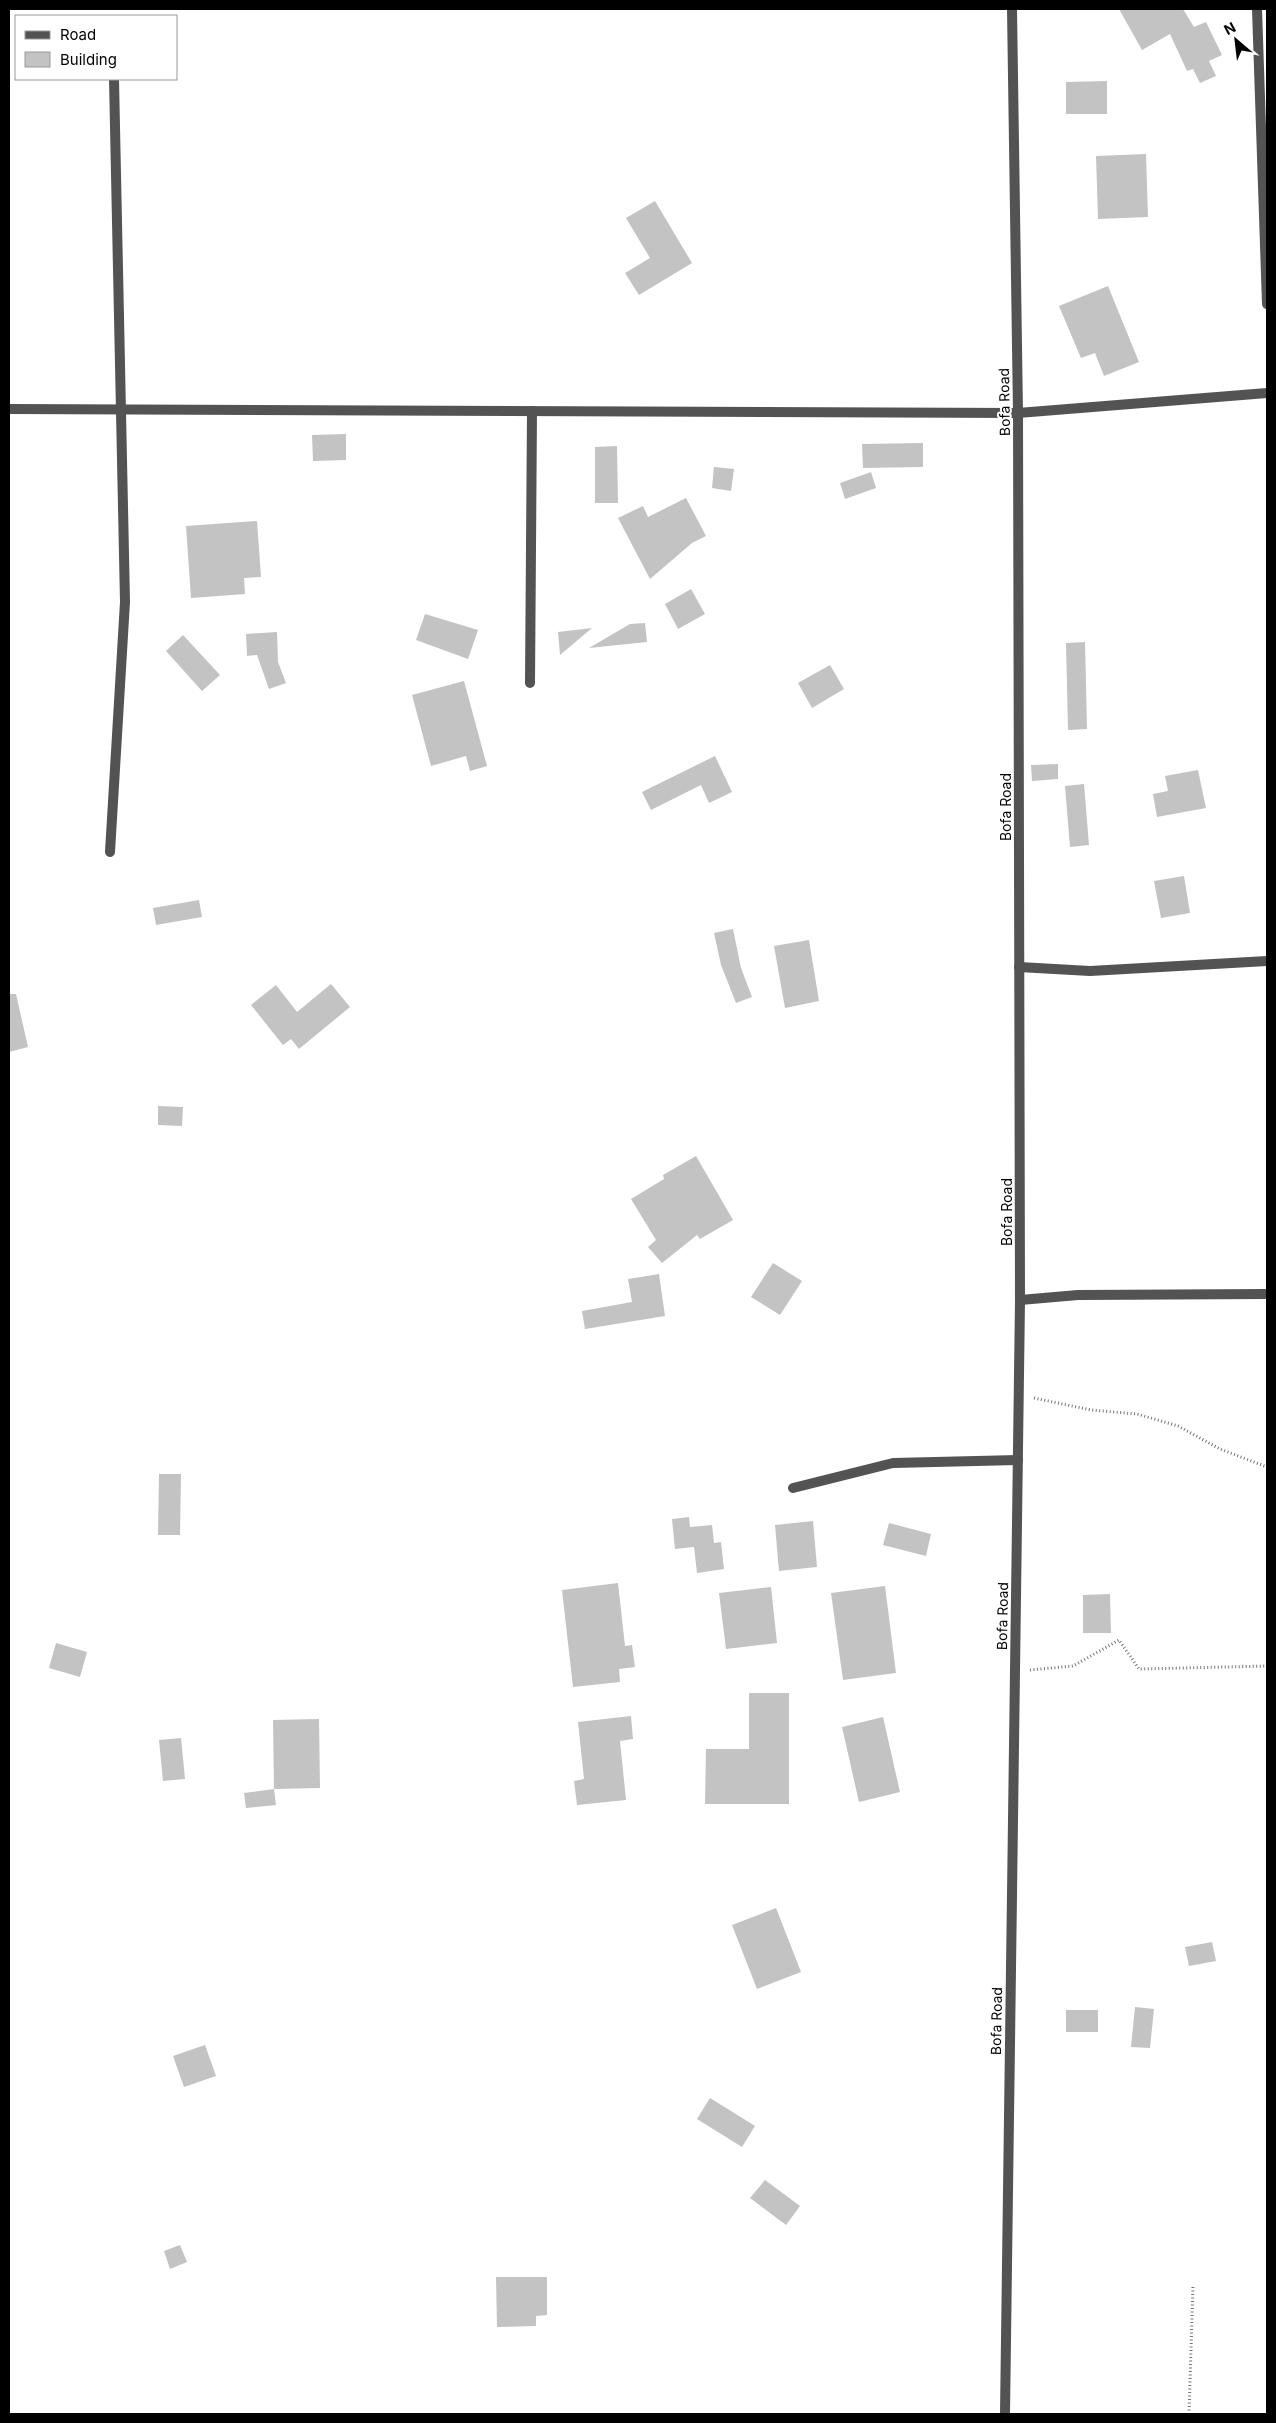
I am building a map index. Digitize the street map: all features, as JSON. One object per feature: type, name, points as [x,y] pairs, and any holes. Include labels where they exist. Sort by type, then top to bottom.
[{"type":"street","name":"Bofa Road","points":[[1005,2414],[1020,1300],[1018,413],[1012,9]]},
{"type":"street","points":[[1257,9],[1267,304]]},
{"type":"street","points":[[110,852],[125,602],[114,80]]},
{"type":"street","points":[[9,409],[1018,413],[1267,393]]},
{"type":"street","points":[[530,683],[532,411]]},
{"type":"street","points":[[1019,967],[1090,971],[1267,961]]},
{"type":"street","points":[[1020,1300],[1078,1295],[1267,1294]]},
{"type":"street","points":[[793,1488],[893,1463],[1018,1460]]},
{"type":"path","points":[[1018,1394],[1091,1410],[1137,1414],[1178,1426],[1220,1448],[1267,1467]]},
{"type":"path","points":[[1015,1671],[1074,1666],[1119,1640],[1139,1669],[1267,1666]]},
{"type":"path","points":[[1189,2414],[1193,2285]]},
{"type":"building","points":[[1119,9],[1183,9],[1194,27],[1206,22],[1222,55],[1209,61],[1216,76],[1200,83],[1193,69],[1187,71],[1170,34],[1142,50]]},
{"type":"building","points":[[1107,81],[1107,114],[1066,114],[1066,82]]},
{"type":"building","points":[[1146,154],[1148,217],[1098,219],[1096,156]]},
{"type":"building","points":[[655,201],[692,263],[639,295],[625,273],[650,258],[626,218]]},
{"type":"building","points":[[1108,286],[1139,362],[1104,376],[1095,353],[1081,358],[1059,306]]},
{"type":"building","points":[[346,434],[346,460],[313,461],[312,435]]},
{"type":"building","points":[[923,443],[923,467],[863,468],[862,444]]},
{"type":"building","points":[[617,446],[618,503],[595,503],[595,447]]},
{"type":"building","points":[[714,467],[734,469],[731,491],[712,488]]},
{"type":"building","points":[[871,472],[876,488],[845,499],[840,483]]},
{"type":"building","points":[[686,498],[706,536],[692,543],[650,579],[618,518],[643,506],[648,517]]},
{"type":"building","points":[[257,521],[261,577],[244,578],[245,594],[191,598],[186,526]]},
{"type":"building","points":[[691,589],[705,614],[678,629],[665,604]]},
{"type":"building","points":[[425,614],[478,630],[468,659],[416,640]]},
{"type":"building","points":[[645,623],[647,642],[589,648],[630,624]]},
{"type":"building","points":[[592,628],[560,655],[558,632]]},
{"type":"building","points":[[277,632],[278,662],[286,683],[269,689],[257,655],[247,656],[246,634]]},
{"type":"building","points":[[183,635],[220,675],[202,691],[166,651]]},
{"type":"building","points":[[1085,642],[1087,729],[1068,730],[1066,643]]},
{"type":"building","points":[[830,665],[844,689],[812,708],[798,683]]},
{"type":"building","points":[[464,681],[487,766],[470,771],[466,756],[431,766],[412,695]]},
{"type":"building","points":[[715,756],[732,792],[709,803],[701,785],[651,810],[642,792]]},
{"type":"building","points":[[1058,764],[1058,779],[1032,781],[1031,765]]},
{"type":"building","points":[[1198,770],[1206,808],[1157,817],[1153,794],[1168,791],[1165,776]]},
{"type":"building","points":[[1084,784],[1089,845],[1070,847],[1065,786]]},
{"type":"building","points":[[1184,876],[1190,913],[1161,918],[1154,881]]},
{"type":"building","points":[[199,900],[202,917],[156,925],[153,908]]},
{"type":"building","points":[[733,929],[741,968],[752,997],[736,1003],[721,965],[714,933]]},
{"type":"building","points":[[809,940],[819,1001],[785,1008],[774,946]]},
{"type":"building","points":[[331,984],[350,1007],[299,1049],[291,1039],[283,1045],[251,1005],[276,985],[297,1012]]},
{"type":"building","points":[[9,994],[16,994],[28,1047],[9,1052]]},
{"type":"building","points":[[158,1106],[183,1107],[182,1126],[158,1125]]},
{"type":"building","points":[[696,1156],[733,1220],[700,1239],[697,1235],[662,1263],[648,1247],[656,1240],[631,1199],[664,1179],[663,1175]]},
{"type":"building","points":[[773,1263],[802,1281],[780,1315],[751,1297]]},
{"type":"building","points":[[659,1274],[665,1316],[585,1329],[582,1311],[632,1302],[628,1279]]},
{"type":"building","points":[[159,1474],[181,1474],[180,1535],[158,1535]]},
{"type":"building","points":[[689,1517],[690,1527],[712,1525],[714,1543],[721,1542],[724,1569],[697,1573],[694,1547],[675,1549],[672,1519]]},
{"type":"building","points":[[813,1521],[817,1567],[779,1571],[775,1525]]},
{"type":"building","points":[[889,1523],[931,1534],[926,1556],[883,1545]]},
{"type":"building","points":[[618,1583],[625,1646],[632,1645],[635,1667],[619,1669],[620,1682],[573,1687],[562,1590]]},
{"type":"building","points":[[885,1586],[896,1673],[843,1680],[831,1593]]},
{"type":"building","points":[[771,1587],[777,1643],[726,1649],[719,1593]]},
{"type":"building","points":[[1110,1594],[1111,1633],[1083,1633],[1083,1595]]},
{"type":"building","points":[[56,1643],[87,1652],[80,1677],[49,1668]]},
{"type":"building","points":[[749,1693],[789,1693],[789,1804],[705,1804],[706,1749],[749,1749]]},
{"type":"building","points":[[631,1716],[633,1739],[620,1741],[626,1800],[577,1805],[574,1781],[584,1779],[578,1722]]},
{"type":"building","points":[[883,1717],[900,1792],[859,1802],[842,1727]]},
{"type":"building","points":[[319,1719],[320,1788],[274,1789],[273,1720]]},
{"type":"building","points":[[181,1738],[185,1779],[163,1781],[159,1740]]},
{"type":"building","points":[[274,1789],[276,1805],[246,1808],[244,1793]]},
{"type":"building","points":[[776,1908],[801,1972],[757,1989],[732,1925]]},
{"type":"building","points":[[1212,1942],[1216,1961],[1189,1966],[1185,1947]]},
{"type":"building","points":[[1135,2007],[1154,2009],[1150,2048],[1131,2047]]},
{"type":"building","points":[[1066,2010],[1098,2010],[1098,2032],[1066,2032]]},
{"type":"building","points":[[205,2045],[216,2076],[184,2087],[173,2056]]},
{"type":"building","points":[[710,2098],[755,2126],[742,2147],[697,2119]]},
{"type":"building","points":[[765,2180],[800,2206],[786,2225],[750,2198]]},
{"type":"building","points":[[180,2245],[187,2262],[170,2269],[164,2251]]},
{"type":"building","points":[[496,2277],[547,2277],[547,2315],[536,2316],[536,2326],[497,2327]]}]
